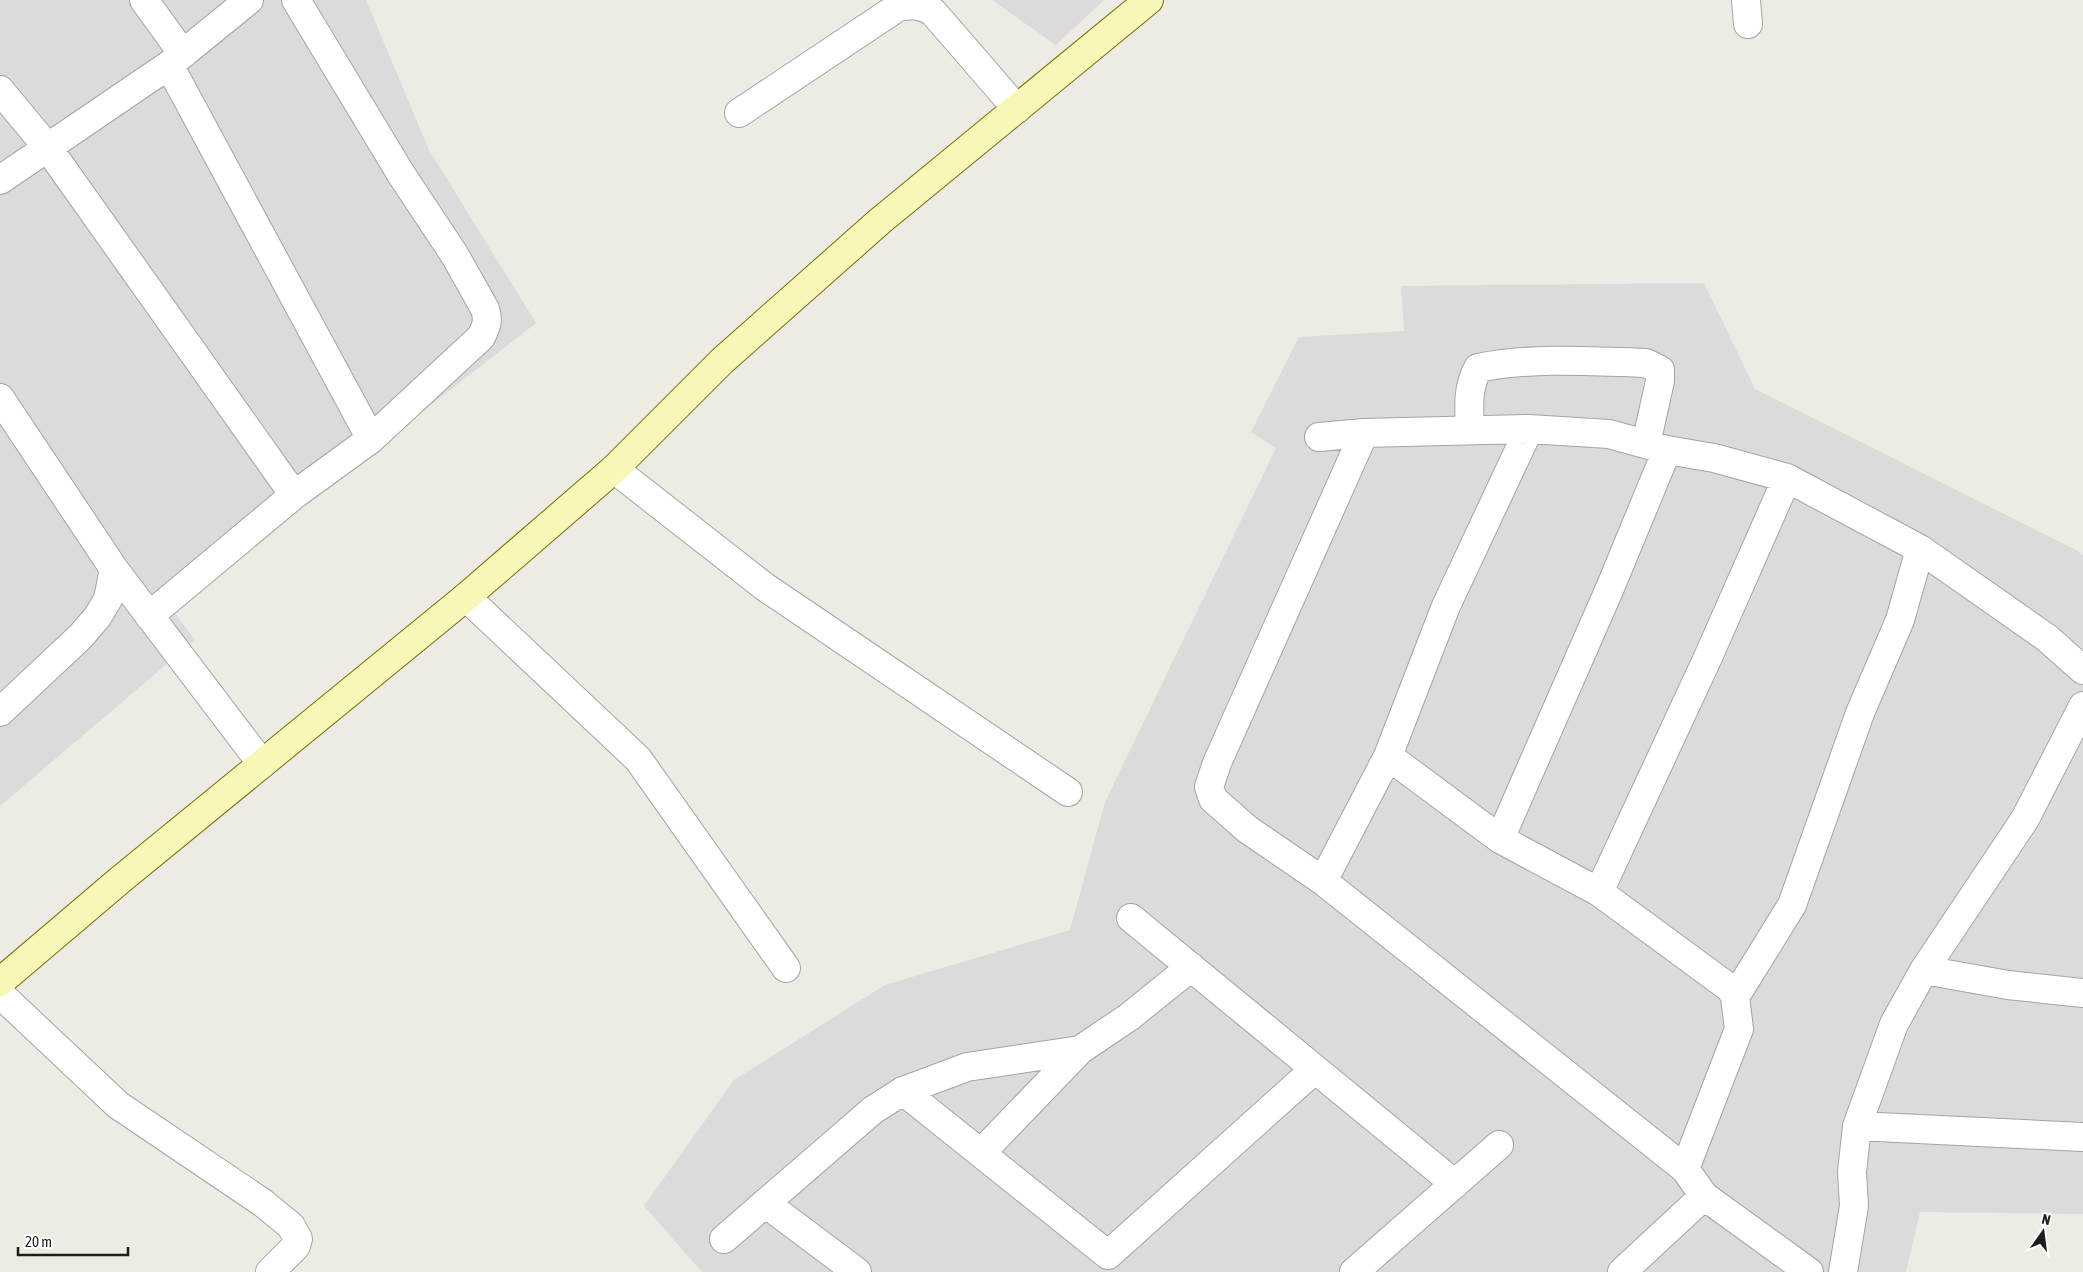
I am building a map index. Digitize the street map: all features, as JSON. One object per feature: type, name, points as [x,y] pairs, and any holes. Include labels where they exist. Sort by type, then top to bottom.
[{"type":"street","points":[[144,0],[371,439]]},
{"type":"street","points":[[0,180],[176,59],[249,0]]},
{"type":"street","points":[[150,616],[294,495],[371,439],[481,337],[487,326],[487,316],[454,254],[401,174],[296,0]]},
{"type":"street","points":[[0,982],[466,597],[614,469],[722,361],[880,221],[1149,0]]},
{"type":"street","points":[[739,113],[898,7],[912,4],[933,12],[1017,109]]},
{"type":"street","points":[[0,90],[48,148],[294,495]]},
{"type":"street","points":[[1470,430],[1468,397],[1470,382],[1478,368],[1498,364],[1544,362],[1646,363],[1660,370],[1657,447],[1610,588],[1500,839]]},
{"type":"street","points":[[0,398],[114,569],[262,764]]},
{"type":"street","points":[[1323,882],[1388,756],[1446,606],[1529,429]]},
{"type":"street","points":[[1319,437],[1364,433],[1529,429],[1609,434],[1657,447],[1714,458],[1787,478],[1920,549],[2047,638],[2083,670]]},
{"type":"street","points":[[1364,433],[1217,763],[1209,787],[1213,799],[1247,829],[1323,882],[1685,1169],[1704,1196],[1809,1272]]},
{"type":"street","points":[[614,469],[765,588],[1068,792]]},
{"type":"street","points":[[1599,892],[1709,655],[1787,478]]},
{"type":"street","points":[[1735,997],[1792,905],[1860,713],[1900,620],[1920,549]]},
{"type":"street","points":[[0,711],[81,636],[98,616],[108,598],[114,569]]},
{"type":"street","points":[[466,597],[638,759],[786,968]]},
{"type":"street","points":[[1843,1272],[1854,1206],[1852,1172],[1857,1126],[1894,1024],[1924,970],[2025,819],[2083,706]]},
{"type":"street","points":[[1388,756],[1500,839],[1599,892],[1731,990],[1735,997],[1739,1029],[1685,1169]]},
{"type":"street","points":[[1131,918],[1455,1184]]},
{"type":"street","points":[[981,1153],[1080,1050],[1129,1017],[1191,967]]},
{"type":"street","points":[[1924,970],[2008,985],[2083,993]]},
{"type":"street","points":[[0,994],[118,1105],[263,1203],[290,1226],[298,1239],[296,1246],[270,1272]]},
{"type":"street","points":[[724,1239],[873,1110],[903,1091],[967,1067],[1080,1050]]},
{"type":"street","points":[[903,1091],[1108,1255],[1315,1069]]},
{"type":"street","points":[[1857,1126],[2083,1137]]},
{"type":"street","points":[[1354,1272],[1499,1145]]},
{"type":"street","points":[[1622,1272],[1704,1196]]},
{"type":"street","points":[[765,1203],[857,1272]]},
{"type":"shaded area","points":[[0,0],[366,0],[429,150],[536,323],[171,608],[195,640],[0,806]]},
{"type":"shaded area","points":[[992,0],[1104,0],[1056,45]]},
{"type":"shaded area","points":[[1704,283],[1755,389],[2078,551],[2083,556],[2083,1214],[1920,1212],[1906,1272],[702,1272],[644,1206],[734,1080],[885,985],[1070,930],[1105,802],[1276,448],[1251,432],[1299,337],[1404,331],[1401,286]]}]
